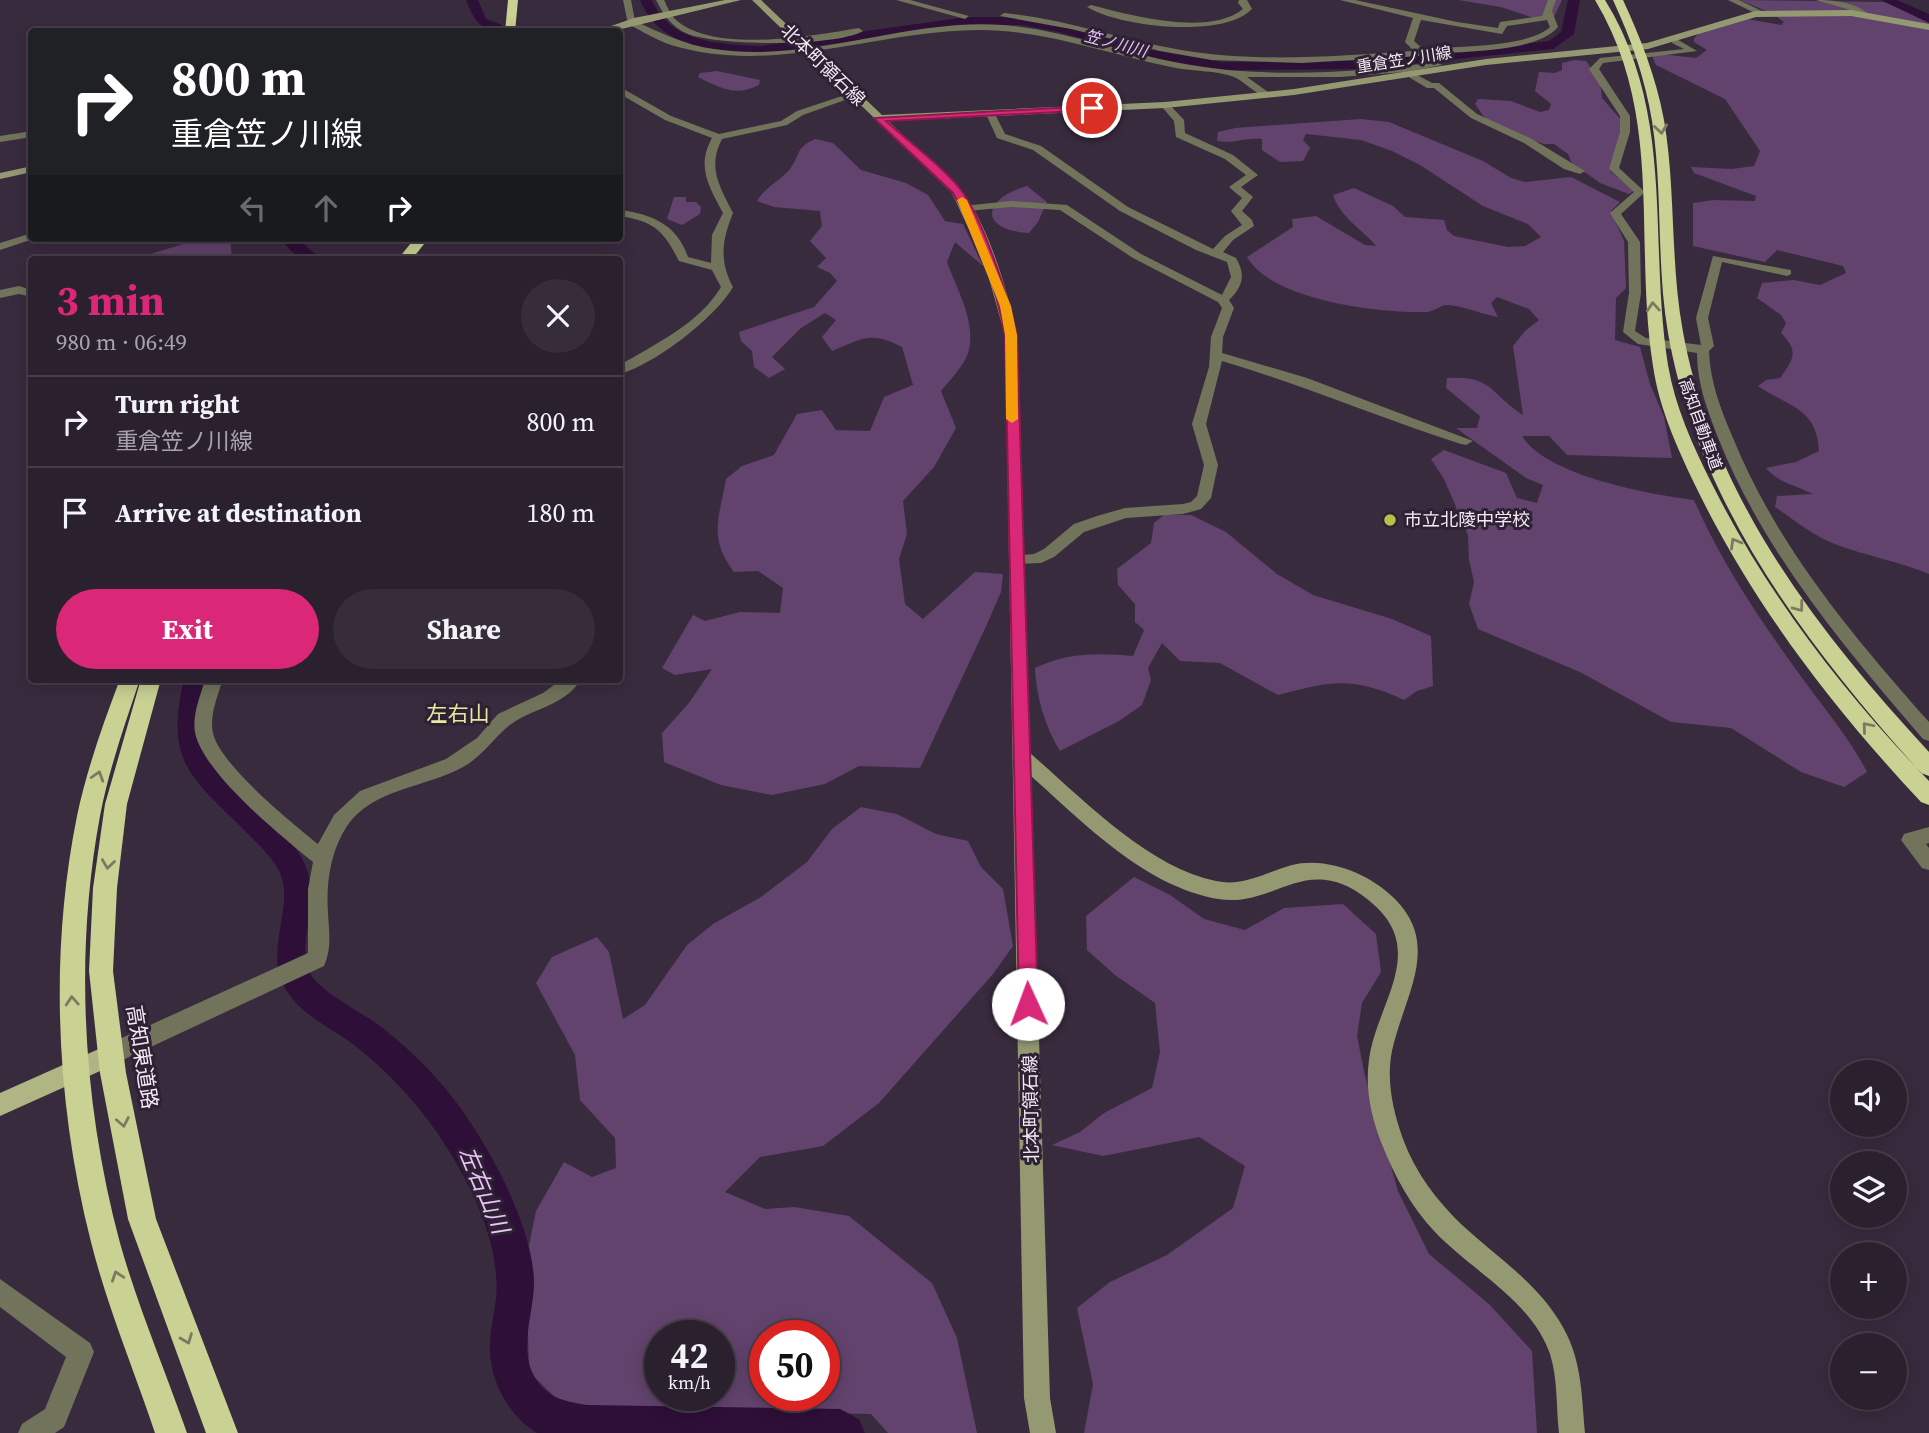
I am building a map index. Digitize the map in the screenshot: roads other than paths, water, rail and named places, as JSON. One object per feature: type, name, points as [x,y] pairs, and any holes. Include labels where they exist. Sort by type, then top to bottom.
[{"type":"highway","points":[[510,28],[513,0]]},
{"type":"highway","name":"高知自動車道","points":[[1600,0],[1620,37],[1631,66],[1646,126],[1650,181],[1675,331],[1683,376],[1698,425],[1722,480],[1754,539],[1794,601],[1851,676],[1929,767]]},
{"type":"highway","name":"高知自動車道","points":[[1618,0],[1648,67],[1661,127],[1666,192],[1659,225],[1653,305],[1662,373],[1677,423],[1701,480],[1775,609],[1828,681],[1895,761],[1929,796]]},
{"type":"highway","points":[[407,256],[419,242]]},
{"type":"highway","points":[[420,256],[431,242]]},
{"type":"highway","points":[[129,683],[89,806],[75,892],[71,981],[86,1148],[104,1239],[171,1433]]},
{"type":"highway","name":"高知東道路","points":[[150,683],[116,804],[105,888],[101,971],[110,1055],[142,1219],[222,1433]]},
{"type":"highway","points":[[1895,761],[1929,803]]},
{"type":"main road","points":[[611,28],[737,0]]},
{"type":"main road","name":"北本町領石線","points":[[756,0],[956,191],[967,208],[1005,306],[1011,335],[1037,1398],[1043,1433]]},
{"type":"main road","name":"重倉笠ノ川線","points":[[879,118],[1165,105],[1265,94],[1410,74],[1438,66],[1630,49],[1675,41],[1755,14],[1826,11],[1864,14],[1929,27]]},
{"type":"main road","points":[[0,176],[28,170]]},
{"type":"main road","points":[[1021,757],[1124,843],[1189,881],[1236,893],[1256,889],[1293,874],[1339,874],[1381,898],[1401,921],[1411,943],[1403,983],[1381,1052],[1379,1073],[1387,1128],[1404,1169],[1427,1205],[1454,1234],[1519,1286],[1543,1313],[1560,1348],[1572,1433]]},
{"type":"main road","points":[[0,1105],[110,1055]]},
{"type":"street","points":[[627,0],[633,21],[663,39],[709,51],[759,55],[970,16],[901,0]]},
{"type":"street","points":[[660,0],[663,15],[676,25],[698,34],[804,46],[959,28],[1000,27],[1040,32],[1149,60],[1236,73],[1327,74],[1438,66]]},
{"type":"street","points":[[1040,32],[1074,12],[1094,4],[1162,24],[1198,26],[1242,14],[1248,9],[1242,3],[1243,0]]},
{"type":"street","points":[[1344,0],[1418,17],[1502,31],[1503,24],[1545,18],[1552,0]]},
{"type":"street","points":[[1732,0],[1764,14]]},
{"type":"street","points":[[1820,0],[1857,9],[1864,14]]},
{"type":"street","points":[[993,15],[1054,23],[1145,46],[1237,60],[1283,62],[1423,53],[1536,40],[1554,27],[1548,12]]},
{"type":"street","points":[[1418,17],[1409,42],[1438,66]]},
{"type":"street","points":[[1675,41],[1693,51],[1600,61],[1594,69],[1623,110],[1626,120],[1625,132],[1615,154],[1614,169],[1640,192],[1615,213],[1634,242],[1635,293],[1629,332],[1642,341],[1698,349],[1708,346],[1702,318],[1717,258],[1787,272]]},
{"type":"street","points":[[1236,73],[1237,60]]},
{"type":"street","points":[[1236,73],[1265,94]]},
{"type":"street","points":[[1410,74],[1430,86],[1436,85],[1474,116],[1528,141],[1568,167],[1580,171]]},
{"type":"street","points":[[623,92],[668,118],[718,137],[784,122],[800,113],[855,95]]},
{"type":"street","points":[[1165,105],[1179,120],[1180,135],[1236,161],[1253,175],[1234,187],[1248,197],[1236,211],[1248,222],[1248,226],[1229,238],[1216,253]]},
{"type":"street","points":[[991,114],[1001,136],[1037,149],[1124,209],[1232,260],[1238,279],[1237,287],[1223,300]]},
{"type":"street","points":[[0,139],[28,135]]},
{"type":"street","points":[[623,368],[697,323],[727,287],[717,268],[718,235],[728,213],[709,177],[710,157],[718,137]]},
{"type":"street","points":[[967,208],[1011,204],[1063,207],[1137,256],[1223,300],[1228,308],[1217,337],[1199,424],[1211,465],[1204,498],[1196,506],[1183,509],[1125,513],[1102,520],[1079,528],[1049,554],[1036,559],[1018,560]]},
{"type":"street","points":[[623,214],[653,220],[679,247],[683,259],[717,268]]},
{"type":"street","points":[[0,247],[28,237]]},
{"type":"street","points":[[0,294],[12,290],[28,293]]},
{"type":"street","points":[[1698,349],[1708,393],[1741,479],[1758,513],[1838,624],[1929,734]]},
{"type":"street","points":[[1215,355],[1302,381],[1394,418],[1466,441]]},
{"type":"street","points":[[213,683],[204,722],[208,747],[267,811],[323,859]]},
{"type":"street","points":[[110,1055],[307,966],[317,959],[321,949],[317,903],[323,859],[330,838],[344,816],[360,801],[388,784],[447,767],[484,742],[502,720],[562,692],[569,683]]},
{"type":"street","points":[[1923,836],[1911,840],[1929,862]]},
{"type":"street","points":[[0,1291],[81,1353],[55,1418],[31,1433]]},
{"type":"waterway","name":"左右山川","points":[[472,0],[481,21],[497,28]]},
{"type":"waterway","name":"笠ノ川川","points":[[646,0],[652,15],[663,27],[693,41],[729,48],[761,50],[966,21],[1021,21],[1061,28],[1152,54],[1222,66],[1363,65],[1553,45],[1567,34],[1574,0]]},
{"type":"waterway","name":"笠ノ川川","points":[[1887,0],[1929,19]]},
{"type":"waterway","name":"左右山川","points":[[292,242],[297,250],[307,256]]},
{"type":"waterway","name":"左右山川","points":[[196,683],[189,714],[190,742],[199,764],[214,784],[272,839],[290,863],[295,877],[297,892],[292,957],[293,971],[298,982],[313,997],[373,1040],[415,1079],[451,1123],[480,1171],[502,1224],[515,1275],[509,1344],[511,1366],[520,1388],[533,1406],[551,1419],[587,1425],[840,1429],[845,1433]]},
{"type":"place","name":"市立北陵中学校","points":[[1390,520]]},
{"type":"district","name":"左右山","points":[[458,714]]}]
